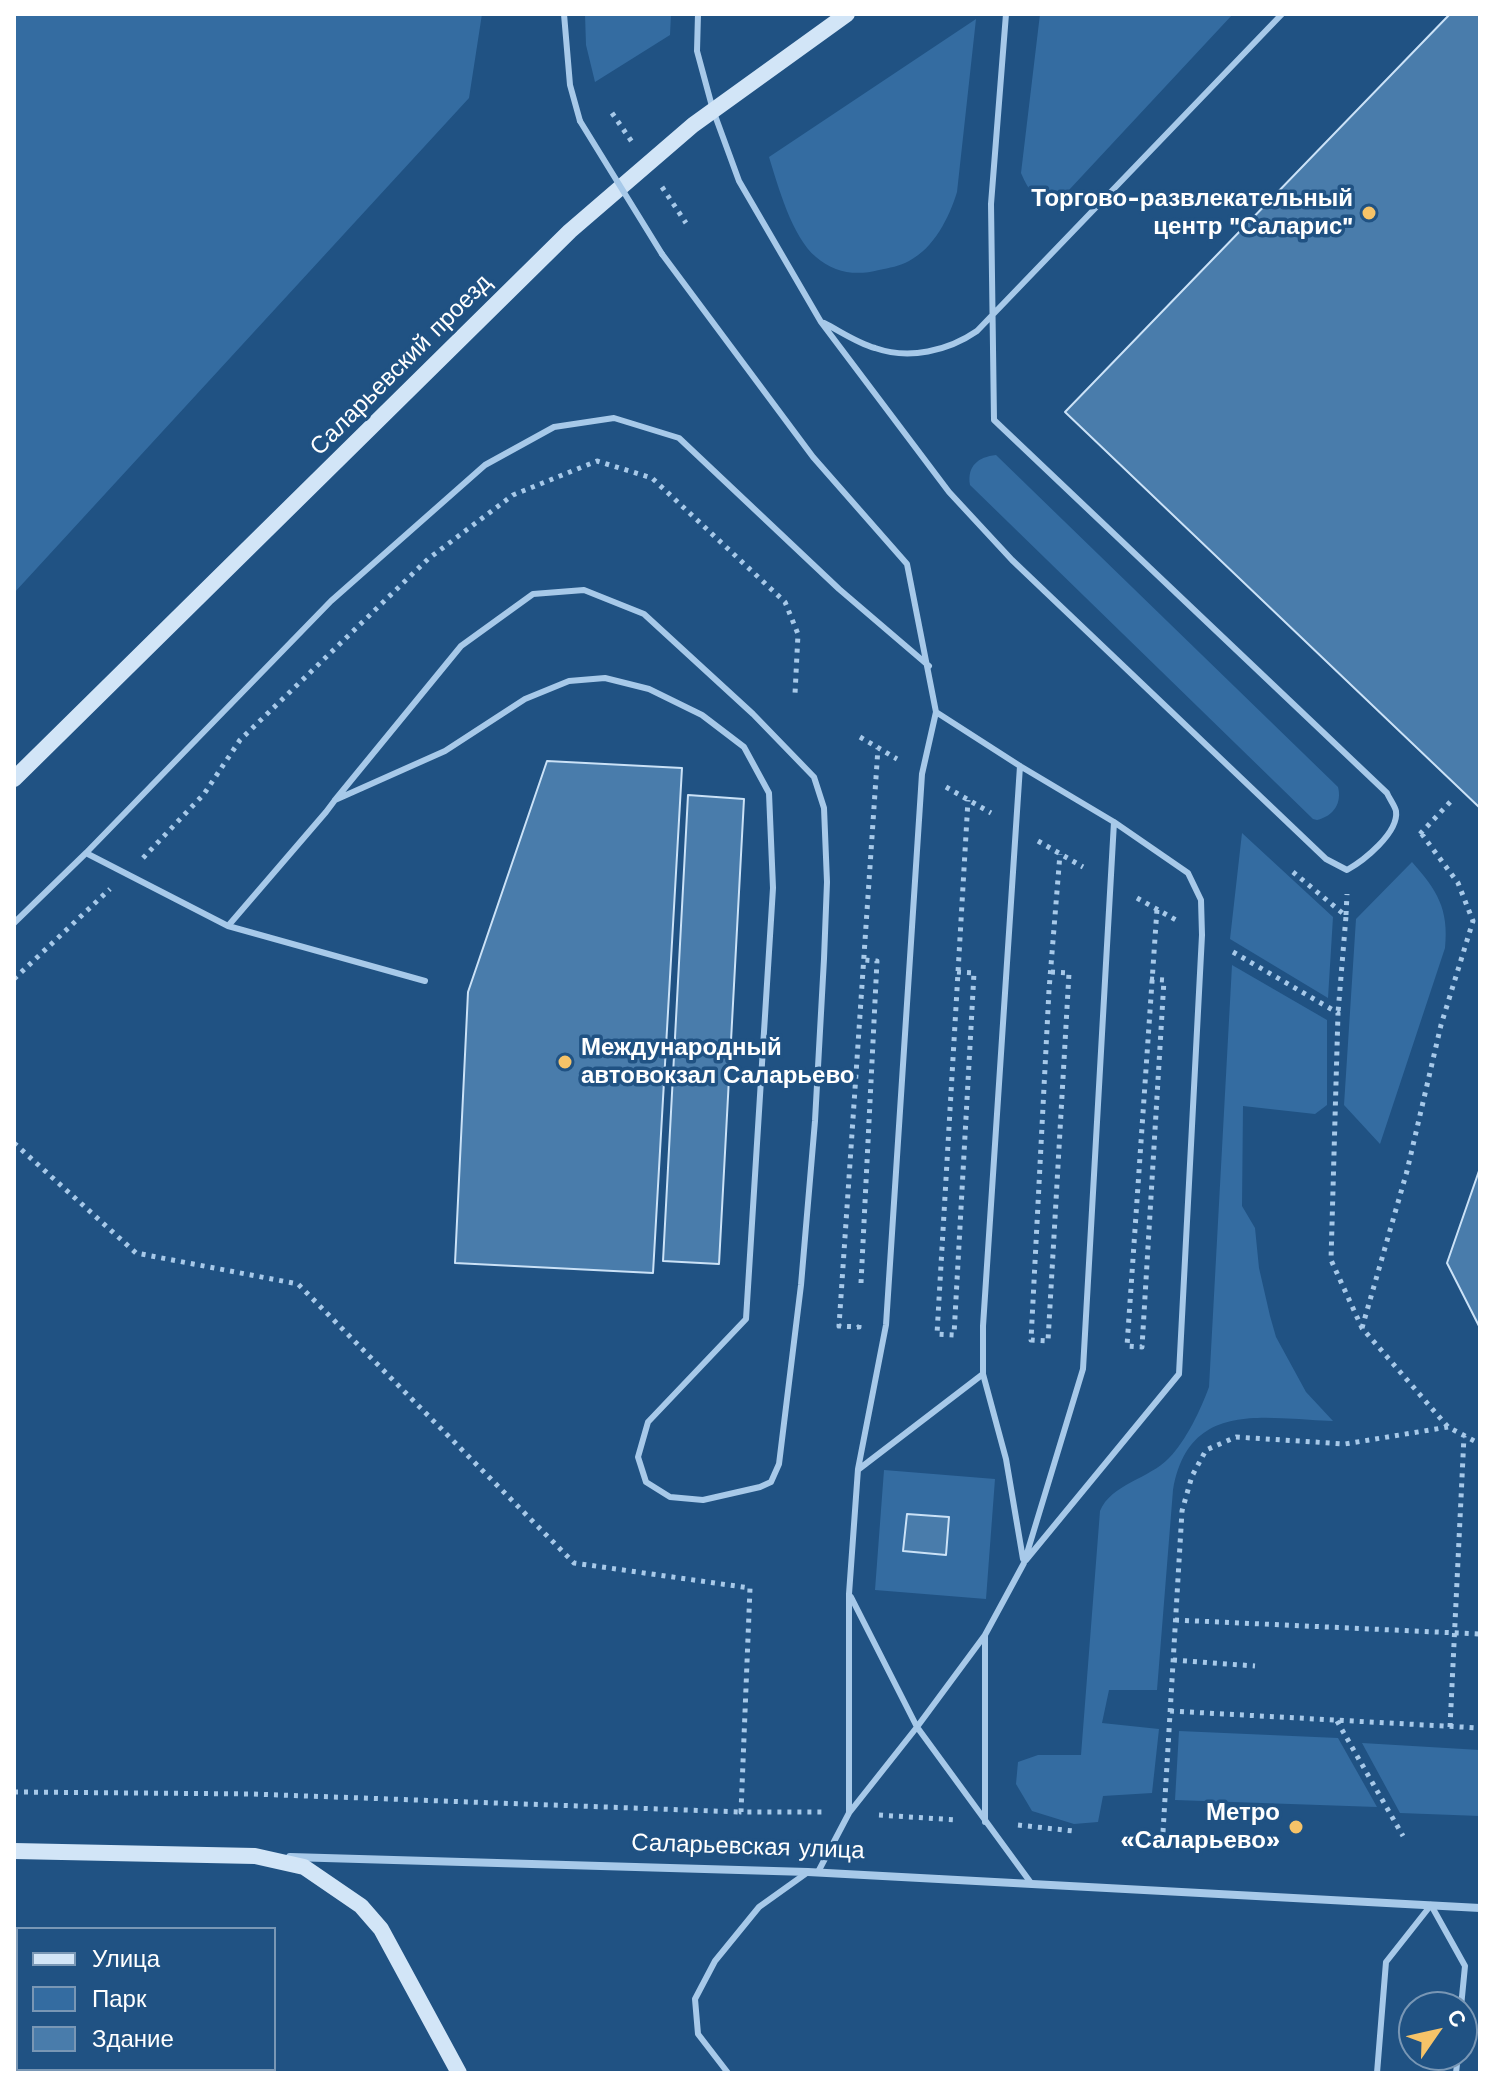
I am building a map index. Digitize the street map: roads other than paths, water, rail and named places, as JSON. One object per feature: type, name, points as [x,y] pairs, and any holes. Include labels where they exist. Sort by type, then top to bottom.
[{"type":"street","name":"Саларьевский проезд","points":[[14,779],[570,231],[713,110],[847,14]]},
{"type":"street","name":"Саларьевская улица","points":[[14,1851],[818,1872],[1480,1908]]},
{"type":"street","points":[[255,1856],[304,1867],[361,1906],[381,1929],[459,2073]]},
{"type":"lane","points":[[564,14],[570,85],[580,121],[662,254],[813,457],[907,564],[929,666],[936,712],[922,774],[886,1325],[858,1469],[849,1594],[849,1813]]},
{"type":"lane","points":[[698,14],[697,51],[713,110],[739,181],[821,322],[949,492],[1012,560],[1326,859],[1347,870],[1361,862],[1393,829],[1396,811],[1387,793],[994,420],[991,204],[1006,14]]},
{"type":"lane","points":[[821,322],[876,349],[921,353],[959,343],[977,331],[1282,14]]},
{"type":"lane","points":[[14,923],[331,601],[485,465],[554,427],[614,418],[679,438],[839,589],[929,666]]},
{"type":"lane","points":[[228,926],[461,646],[533,594],[584,590],[644,614],[753,714],[814,777],[824,808],[827,882],[815,1121],[801,1285],[779,1464],[771,1482],[703,1500],[670,1497],[646,1482],[638,1457],[648,1422],[746,1319],[773,888],[769,793],[744,747],[702,715],[649,689],[605,678],[569,681],[525,699],[445,751],[335,800]]},
{"type":"lane","points":[[818,1872],[849,1813],[985,1635],[1024,1563],[1179,1374],[1202,935],[1201,900],[1188,873],[1114,822],[936,712]]},
{"type":"lane","points":[[1020,766],[983,1326],[983,1374],[1006,1459],[1024,1563]]},
{"type":"lane","points":[[1024,1563],[1083,1369],[1114,822]]},
{"type":"lane","points":[[86,853],[228,926],[425,981]]},
{"type":"lane","points":[[858,1469],[983,1374]]},
{"type":"lane","points":[[849,1594],[917,1727],[1031,1883]]},
{"type":"lane","points":[[985,1635],[985,1822]]},
{"type":"lane","points":[[728,2073],[698,2034],[695,1999],[715,1961],[759,1907],[808,1872]]},
{"type":"lane","points":[[1377,2073],[1386,1962],[1431,1905],[1465,1966],[1463,1991]]},
{"type":"place","name":"Торгово-развлекательный центр \"Саларис\"","points":[[1369,213]]},
{"type":"place","name":"Международный автовокзал Саларьево","points":[[565,1062]]},
{"type":"place","name":"Метро «Саларьево»","points":[[1296,1827]]}]
